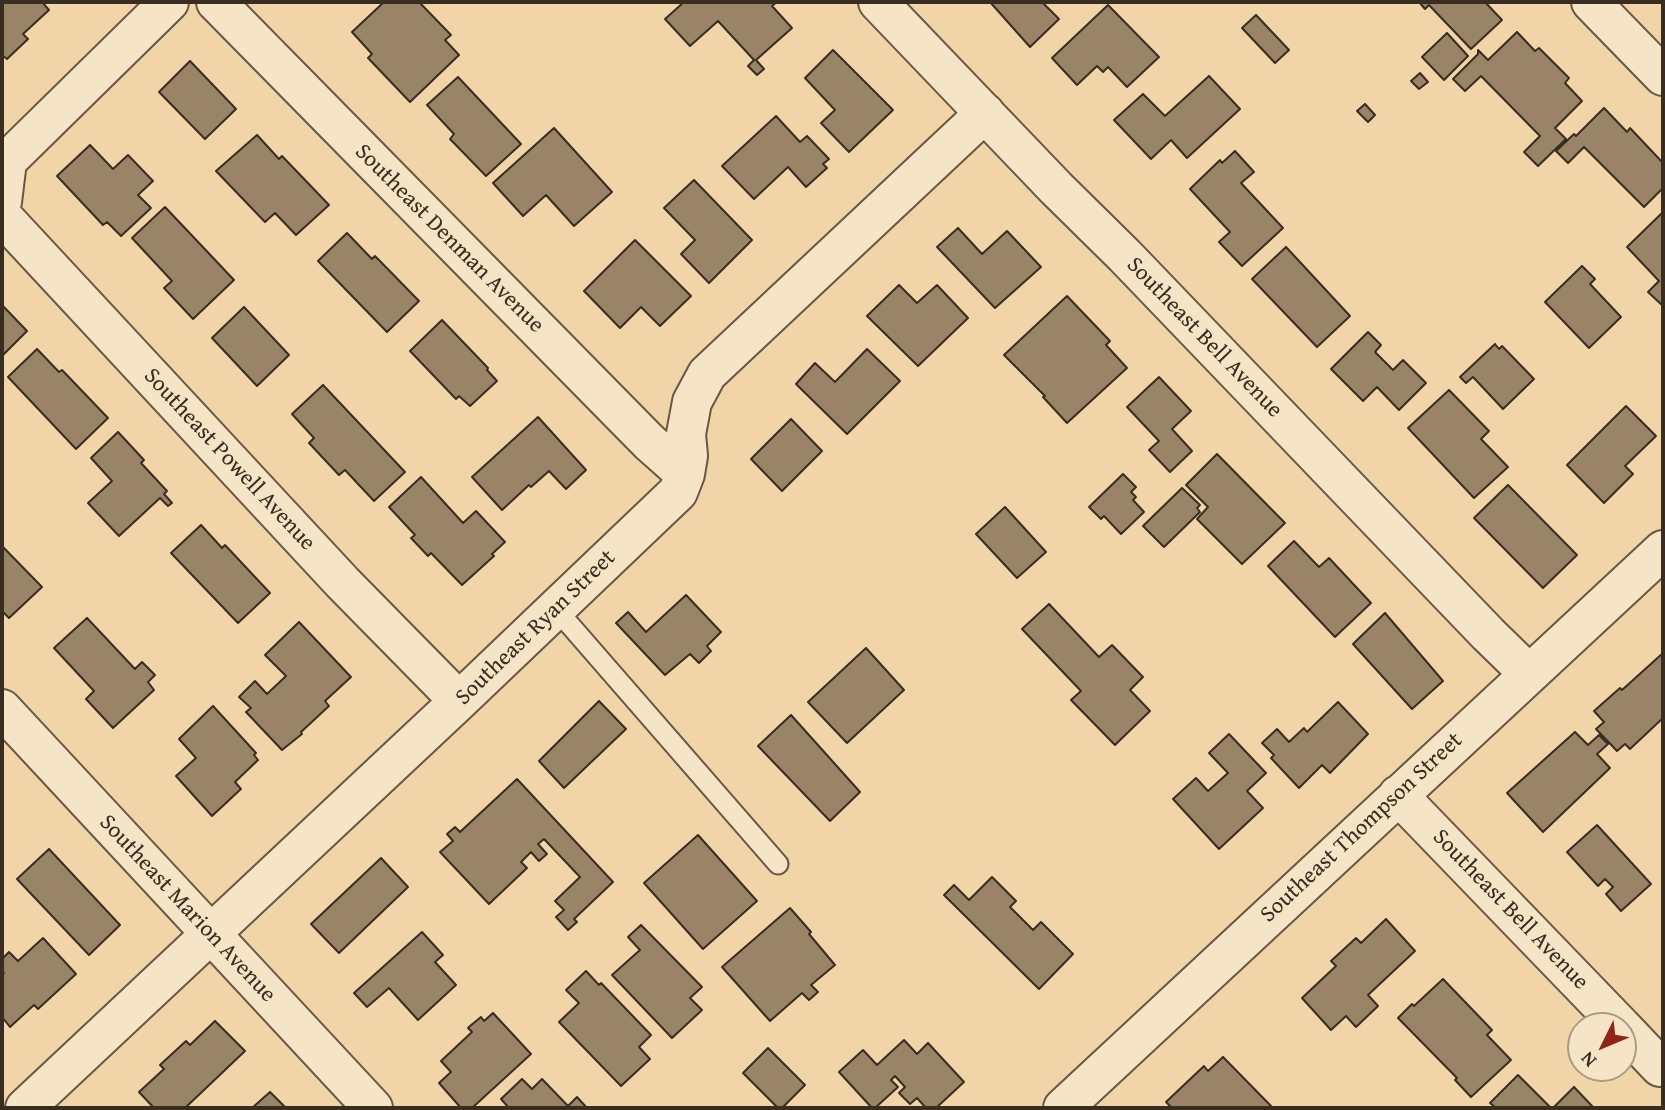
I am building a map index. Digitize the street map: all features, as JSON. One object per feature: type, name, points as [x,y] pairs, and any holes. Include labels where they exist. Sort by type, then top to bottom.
[{"type":"street","points":[[2,202],[7,160],[169,2]]},
{"type":"street","name":"Southeast Denman Avenue","points":[[216,2],[649,442],[685,474]]},
{"type":"street","name":"Southeast Bell Avenue","points":[[878,2],[1529,674]]},
{"type":"street","points":[[1591,2],[1663,76]]},
{"type":"street","name":"Southeast Ryan Street","points":[[25,1108],[678,492],[688,456],[686,434],[692,402],[707,374],[985,113]]},
{"type":"street","name":"Southeast Powell Avenue","points":[[2,216],[343,583],[459,701]]},
{"type":"street","name":"Southeast Thompson Street","points":[[1063,1108],[1663,550]]},
{"type":"street","name":"Southeast Marion Avenue","points":[[2,709],[373,1108]]},
{"type":"street","name":"Southeast Bell Avenue","points":[[1398,794],[1608,1012]]},
{"type":"street","name":"Southeast Bell Avenue","points":[[1637,1043],[1660,1067]]},
{"type":"lane","points":[[556,609],[778,864]]},
{"type":"building","points":[[2,2],[42,2],[49,10],[23,34],[28,39],[7,59],[2,55]]},
{"type":"building","points":[[384,2],[419,2],[451,35],[445,40],[459,55],[410,102],[368,58],[372,54],[352,32]]},
{"type":"building","points":[[684,2],[777,2],[772,6],[792,28],[756,60],[764,69],[757,75],[748,66],[754,60],[718,21],[690,46],[665,19]]},
{"type":"building","points":[[990,2],[1042,2],[1059,19],[1030,47]]},
{"type":"building","points":[[1419,2],[1485,2],[1502,20],[1471,49],[1429,5],[1425,9]]},
{"type":"building","points":[[1108,5],[1159,57],[1127,87],[1108,67],[1103,72],[1097,66],[1077,85],[1052,58]]},
{"type":"building","points":[[1256,15],[1289,50],[1275,63],[1242,28]]},
{"type":"building","points":[[1517,32],[1535,51],[1539,48],[1569,78],[1565,83],[1582,101],[1555,128],[1566,139],[1538,166],[1524,152],[1540,136],[1481,76],[1465,91],[1453,79],[1478,54],[1478,50],[1488,60]]},
{"type":"building","points":[[1447,33],[1468,56],[1444,80],[1422,57]]},
{"type":"building","points":[[833,50],[893,110],[849,152],[821,123],[835,110],[805,78]]},
{"type":"building","points":[[190,61],[236,109],[205,139],[159,92]]},
{"type":"building","points":[[1420,73],[1428,82],[1419,89],[1411,81]]},
{"type":"building","points":[[1209,76],[1240,109],[1187,158],[1171,140],[1151,159],[1114,120],[1143,94],[1165,116]]},
{"type":"building","points":[[458,77],[521,144],[486,176],[450,139],[454,134],[427,105]]},
{"type":"building","points":[[1365,104],[1375,115],[1368,122],[1357,111]]},
{"type":"building","points":[[1604,108],[1627,132],[1630,128],[1663,163],[1663,188],[1644,207],[1584,147],[1568,163],[1556,151],[1574,134],[1576,136]]},
{"type":"building","points":[[776,116],[800,142],[807,136],[829,159],[823,164],[827,168],[806,187],[788,167],[754,199],[722,166]]},
{"type":"building","points":[[554,128],[612,192],[574,226],[546,195],[523,216],[493,183]]},
{"type":"building","points":[[257,135],[279,159],[282,156],[329,205],[296,235],[275,213],[265,222],[216,171]]},
{"type":"building","points":[[90,145],[113,169],[128,155],[153,181],[138,195],[151,208],[121,236],[107,222],[103,225],[57,176]]},
{"type":"building","points":[[1235,151],[1254,172],[1241,183],[1283,228],[1242,266],[1219,242],[1230,232],[1190,189],[1220,160],[1222,163]]},
{"type":"building","points":[[694,180],[752,240],[709,283],[681,254],[695,240],[664,208]]},
{"type":"building","points":[[165,207],[234,280],[193,319],[164,288],[172,281],[132,238]]},
{"type":"building","points":[[1663,212],[1663,306],[1648,292],[1659,281],[1627,247]]},
{"type":"building","points":[[958,228],[982,254],[1007,231],[1041,267],[995,308],[937,247]]},
{"type":"building","points":[[347,233],[372,259],[375,256],[419,301],[387,332],[318,261]]},
{"type":"building","points":[[635,240],[691,296],[660,326],[641,307],[620,328],[584,291]]},
{"type":"building","points":[[1286,247],[1350,316],[1317,347],[1252,279]]},
{"type":"building","points":[[1582,266],[1595,279],[1590,284],[1621,317],[1589,348],[1545,302]]},
{"type":"building","points":[[899,285],[917,303],[937,285],[968,318],[918,366],[867,316]]},
{"type":"building","points":[[1067,296],[1110,341],[1106,345],[1127,368],[1067,423],[1043,397],[1045,396],[1004,355]]},
{"type":"building","points":[[2,305],[27,331],[2,356]]},
{"type":"building","points":[[244,307],[289,355],[257,386],[212,338]]},
{"type":"building","points":[[442,320],[497,381],[470,406],[459,396],[456,399],[410,351]]},
{"type":"building","points":[[1368,332],[1381,345],[1375,352],[1393,370],[1403,360],[1426,383],[1399,410],[1377,387],[1363,401],[1331,369]]},
{"type":"building","points":[[1495,344],[1499,349],[1502,346],[1534,379],[1503,409],[1473,377],[1466,383],[1460,377]]},
{"type":"building","points":[[37,349],[59,372],[62,370],[108,418],[76,449],[8,377]]},
{"type":"building","points":[[867,349],[900,381],[847,434],[796,384],[815,363],[835,382]]},
{"type":"building","points":[[1159,377],[1191,411],[1172,429],[1192,451],[1170,472],[1149,450],[1159,441],[1127,407]]},
{"type":"building","points":[[323,385],[405,472],[374,501],[345,470],[339,475],[309,443],[314,438],[292,414]]},
{"type":"building","points":[[1449,390],[1489,431],[1481,439],[1508,467],[1474,498],[1408,428]]},
{"type":"building","points":[[1626,406],[1656,436],[1625,466],[1633,474],[1604,503],[1567,465]]},
{"type":"building","points":[[538,417],[586,470],[566,489],[549,471],[502,510],[472,477]]},
{"type":"building","points":[[791,419],[822,451],[782,491],[751,459]]},
{"type":"building","points":[[118,432],[144,460],[141,463],[167,491],[164,494],[172,503],[168,506],[160,498],[119,536],[88,503],[112,481],[91,458]]},
{"type":"building","points":[[1217,454],[1285,523],[1242,564],[1197,519],[1208,507],[1186,485]]},
{"type":"building","points":[[1123,474],[1136,487],[1131,492],[1136,497],[1133,500],[1144,512],[1121,534],[1104,516],[1101,519],[1089,507]]},
{"type":"building","points":[[421,477],[463,523],[476,511],[505,542],[492,554],[494,556],[462,585],[431,553],[428,556],[411,538],[415,535],[389,507]]},
{"type":"building","points":[[1508,485],[1577,555],[1543,588],[1474,518]]},
{"type":"building","points":[[1182,488],[1200,505],[1197,508],[1200,512],[1164,547],[1143,526]]},
{"type":"building","points":[[1005,507],[1046,552],[1017,578],[976,534]]},
{"type":"building","points":[[201,525],[222,548],[225,545],[270,593],[238,623],[171,553]]},
{"type":"building","points":[[1294,541],[1319,567],[1329,558],[1371,603],[1335,637],[1268,566]]},
{"type":"building","points":[[2,546],[42,587],[9,618],[2,611]]},
{"type":"building","points":[[686,595],[721,632],[707,646],[711,651],[699,663],[690,654],[665,675],[616,623],[628,612],[646,632]]},
{"type":"building","points":[[1049,604],[1099,657],[1112,645],[1143,677],[1130,690],[1150,711],[1115,745],[1071,700],[1081,691],[1022,629]]},
{"type":"building","points":[[1385,613],[1443,681],[1412,709],[1353,644]]},
{"type":"building","points":[[87,618],[135,669],[142,662],[155,675],[148,682],[154,690],[113,728],[86,699],[94,691],[54,648]]},
{"type":"building","points":[[299,622],[351,677],[325,701],[329,706],[282,750],[246,712],[251,708],[239,697],[255,681],[267,694],[286,676],[265,655]]},
{"type":"building","points":[[866,648],[904,690],[847,743],[808,702]]},
{"type":"building","points":[[1663,653],[1663,718],[1630,749],[1625,744],[1617,751],[1596,729],[1604,722],[1594,711]]},
{"type":"building","points":[[599,701],[626,729],[564,788],[539,761]]},
{"type":"building","points":[[1338,702],[1368,734],[1330,773],[1322,765],[1299,788],[1271,758],[1274,755],[1262,743],[1277,729],[1289,742],[1304,728],[1307,732]]},
{"type":"building","points":[[213,706],[256,753],[254,755],[258,760],[235,782],[241,789],[212,816],[176,776],[196,758],[179,739]]},
{"type":"building","points":[[791,715],[860,792],[830,821],[758,746]]},
{"type":"building","points":[[1575,732],[1588,745],[1599,735],[1608,744],[1597,754],[1610,768],[1543,832],[1507,793]]},
{"type":"building","points":[[1229,734],[1266,773],[1247,791],[1263,808],[1219,849],[1173,799],[1196,778],[1208,791],[1228,773],[1209,753]]},
{"type":"building","points":[[517,779],[613,882],[574,919],[577,922],[568,930],[556,917],[564,910],[555,901],[580,877],[544,839],[538,844],[547,854],[539,861],[531,852],[521,862],[527,868],[489,904],[440,852],[453,841],[447,834],[455,827],[460,832]]},
{"type":"building","points":[[1597,825],[1651,884],[1621,911],[1606,894],[1613,887],[1605,879],[1598,886],[1567,852]]},
{"type":"building","points":[[698,835],[757,901],[703,949],[644,883]]},
{"type":"building","points":[[49,849],[120,925],[89,955],[17,879]]},
{"type":"building","points":[[381,858],[408,887],[339,953],[311,924]]},
{"type":"building","points":[[992,877],[1016,901],[1010,907],[1033,930],[1041,922],[1073,954],[1039,989],[944,895],[954,885],[969,900]]},
{"type":"building","points":[[790,908],[835,965],[811,985],[818,992],[809,1000],[802,993],[770,1021],[722,967]]},
{"type":"building","points":[[1386,919],[1415,951],[1368,995],[1378,1006],[1356,1027],[1346,1016],[1331,1030],[1302,998],[1336,966],[1331,961],[1356,938],[1361,943]]},
{"type":"building","points":[[641,925],[702,987],[690,998],[702,1010],[672,1038],[612,975],[640,950],[628,937]]},
{"type":"building","points":[[422,932],[443,955],[435,962],[456,985],[418,1020],[389,988],[367,1007],[354,993]]},
{"type":"building","points":[[43,938],[76,974],[38,1009],[34,1005],[10,1027],[2,1017],[2,959],[9,952],[18,961]]},
{"type":"building","points":[[586,971],[651,1035],[639,1047],[650,1059],[621,1086],[559,1022],[579,1003],[566,990]]},
{"type":"building","points":[[1443,979],[1492,1030],[1487,1035],[1511,1060],[1471,1097],[1455,1080],[1457,1078],[1398,1018]]},
{"type":"building","points":[[493,1013],[531,1054],[472,1108],[461,1108],[439,1083],[451,1072],[441,1061],[472,1032],[468,1028],[470,1026],[481,1017],[484,1021]]},
{"type":"building","points":[[215,1021],[245,1051],[185,1108],[154,1108],[139,1092],[164,1069],[160,1065],[186,1041],[190,1045]]},
{"type":"building","points":[[904,1040],[917,1054],[928,1043],[964,1082],[936,1108],[926,1108],[917,1098],[910,1104],[899,1093],[905,1087],[895,1076],[891,1080],[898,1087],[872,1108],[839,1072],[863,1050],[877,1065]]},
{"type":"building","points":[[768,1048],[805,1085],[782,1108],[778,1108],[743,1073]]},
{"type":"building","points":[[1223,1057],[1273,1108],[1172,1108],[1166,1102],[1204,1066],[1208,1071]]},
{"type":"building","points":[[1518,1075],[1551,1108],[1496,1108],[1490,1103]]},
{"type":"building","points":[[522,1079],[532,1089],[542,1079],[568,1106],[577,1097],[587,1108],[509,1108],[501,1099]]},
{"type":"building","points":[[1574,1087],[1593,1107],[1553,1108]]},
{"type":"building","points":[[270,1092],[286,1108],[252,1108]]}]
